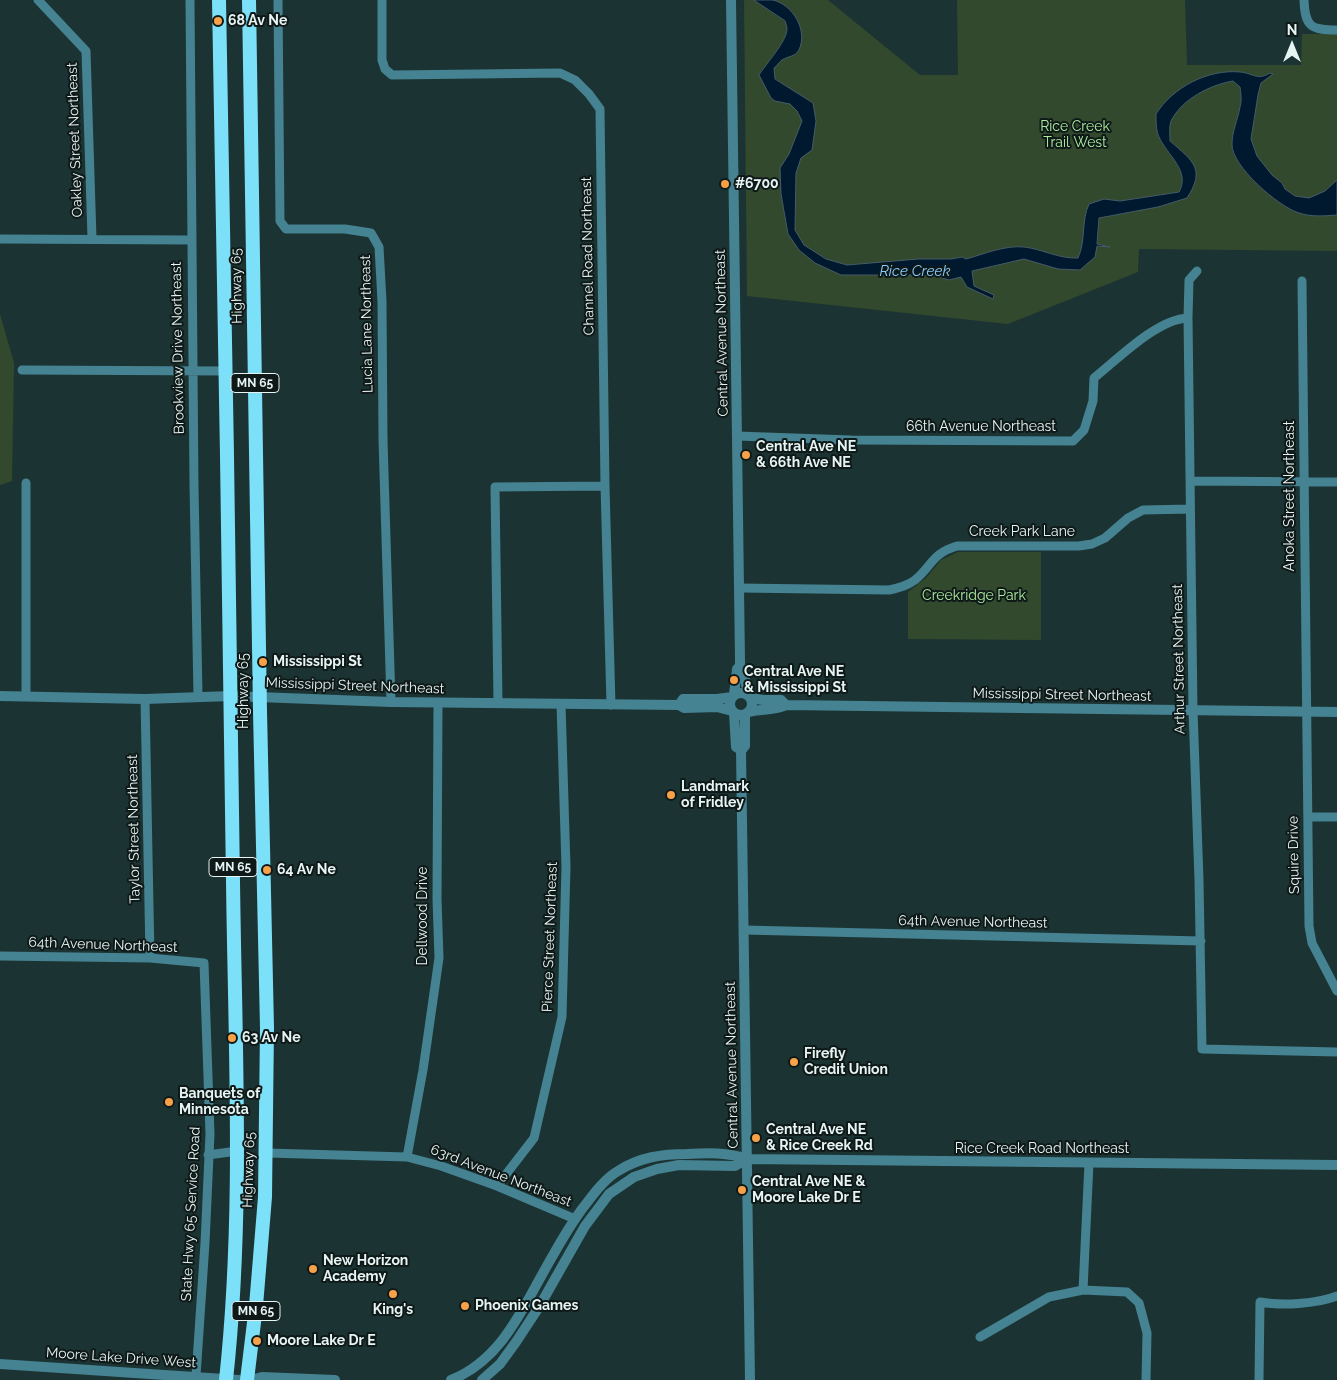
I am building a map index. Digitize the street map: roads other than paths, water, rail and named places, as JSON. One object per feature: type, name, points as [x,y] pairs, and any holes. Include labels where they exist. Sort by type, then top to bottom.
[{"type":"highway","name":"Highway 65","points":[[219,0],[237,1151],[236,1247],[231,1380]]},
{"type":"highway","name":"Highway 65","points":[[248,1380],[257,1296],[267,1153],[267,1028],[249,0]]},
{"type":"street","name":"Oakley Street Northeast","points":[[38,0],[86,51],[92,238]]},
{"type":"street","name":"Brookview Drive Northeast","points":[[190,0],[192,371],[198,696]]},
{"type":"street","name":"Lucia Lane Northeast","points":[[278,0],[280,221],[286,229],[345,229],[371,233],[378,247],[382,301],[382,440],[390,702]]},
{"type":"street","name":"Channel Road Northeast","points":[[382,0],[382,60],[385,69],[392,75],[560,73],[575,80],[600,108],[605,486],[611,705]]},
{"type":"street","name":"Central Avenue Northeast","points":[[731,0],[740,666],[743,669],[750,697]]},
{"type":"street","points":[[1304,0],[1304,12],[1308,23],[1320,30],[1337,30]]},
{"type":"street","points":[[0,239],[191,240]]},
{"type":"street","name":"Arthur Street Northeast","points":[[1196,270],[1189,280],[1188,318],[1193,710],[1201,941],[1202,1049],[1337,1052]]},
{"type":"street","name":"Anoka Street Northeast","points":[[1302,281],[1306,712]]},
{"type":"street","name":"66th Avenue Northeast","points":[[737,436],[851,440],[1073,441],[1084,430],[1093,400],[1094,378],[1159,327],[1179,318],[1188,318]]},
{"type":"street","points":[[22,370],[225,371]]},
{"type":"street","points":[[1190,482],[1337,482]]},
{"type":"street","points":[[26,483],[26,696]]},
{"type":"street","points":[[498,703],[495,487],[605,486]]},
{"type":"street","name":"Creek Park Lane","points":[[739,588],[889,590],[903,587],[915,580],[937,554],[957,546],[1079,546],[1092,544],[1105,538],[1128,518],[1143,510],[1190,509]]},
{"type":"street","name":"Central Avenue Northeast","points":[[733,695],[737,669],[740,666]]},
{"type":"street","points":[[742,692],[750,697],[752,706],[747,713],[738,715],[733,712],[729,704],[733,695],[742,692]]},
{"type":"street","name":"Mississippi Street Northeast","points":[[680,705],[684,699],[717,699],[733,695]]},
{"type":"street","name":"Mississippi Street Northeast","points":[[0,696],[145,699],[231,696],[390,702],[680,705],[684,708],[717,707],[733,712]]},
{"type":"street","name":"Mississippi Street Northeast","points":[[750,697],[763,700],[781,700],[786,705]]},
{"type":"street","name":"Taylor Street Northeast","points":[[145,699],[150,958]]},
{"type":"street","name":"Dellwood Drive","points":[[407,1156],[423,1070],[439,958],[437,899],[438,702]]},
{"type":"street","name":"Pierce Street Northeast","points":[[497,1186],[534,1138],[562,1017],[566,867],[561,704]]},
{"type":"street","name":"Mississippi Street Northeast","points":[[747,713],[762,709],[780,709],[786,705],[1337,712]]},
{"type":"street","name":"Central Avenue Northeast","points":[[733,712],[736,747],[741,750]]},
{"type":"street","name":"Squire Drive","points":[[1306,712],[1310,935],[1316,952],[1337,991]]},
{"type":"street","name":"Central Avenue Northeast","points":[[747,713],[745,746],[741,750],[750,1380]]},
{"type":"street","points":[[1308,817],[1337,817]]},
{"type":"street","name":"64th Avenue Northeast","points":[[744,930],[1201,941]]},
{"type":"street","name":"64th Avenue Northeast","points":[[0,956],[150,958],[204,963]]},
{"type":"street","name":"State Hwy 65 Service Road","points":[[196,1376],[210,1134],[204,963]]},
{"type":"street","points":[[208,1155],[237,1151]]},
{"type":"street","name":"63rd Avenue Northeast","points":[[267,1153],[407,1156],[497,1186],[575,1219]]},
{"type":"street","name":"Rice Creek Road Northeast","points":[[451,1380],[462,1376],[484,1360],[512,1327],[575,1219],[593,1194],[610,1177],[638,1161],[652,1156],[670,1154],[734,1154],[747,1159],[1337,1165]]},
{"type":"street","name":"Rice Creek Road Northeast","points":[[482,1380],[500,1364],[516,1342],[539,1308],[585,1226],[609,1194],[634,1177],[667,1167],[689,1165],[735,1166],[747,1159]]},
{"type":"street","points":[[1084,1290],[1089,1163]]},
{"type":"street","points":[[980,1337],[1050,1298],[1084,1290],[1127,1292],[1139,1303],[1147,1334],[1146,1380]]},
{"type":"street","points":[[1259,1380],[1260,1302],[1314,1302],[1337,1296]]},
{"type":"street","name":"Moore Lake Drive West","points":[[0,1364],[196,1376],[231,1380]]},
{"type":"street","points":[[248,1380],[262,1377],[335,1380]]},
{"type":"water","name":"Rice Creek","points":[[754,0],[773,0],[787,7],[797,19],[802,34],[799,50],[782,60],[774,68],[775,79],[813,103],[816,121],[812,150],[801,158],[796,173],[795,230],[804,245],[826,259],[847,265],[918,259],[962,257],[966,259],[1009,247],[1031,248],[1064,257],[1078,258],[1089,204],[1104,199],[1120,201],[1179,192],[1182,184],[1180,170],[1159,137],[1156,114],[1172,96],[1192,82],[1204,77],[1228,72],[1240,72],[1258,76],[1273,74],[1261,83],[1258,95],[1251,139],[1257,156],[1272,175],[1282,183],[1285,189],[1295,196],[1309,198],[1325,191],[1337,180],[1337,215],[1308,215],[1290,209],[1280,203],[1247,174],[1234,153],[1232,144],[1241,100],[1240,87],[1233,81],[1215,86],[1198,94],[1182,106],[1171,121],[1170,141],[1185,154],[1196,172],[1196,180],[1187,198],[1158,207],[1099,218],[1097,244],[1110,247],[1097,246],[1095,257],[1080,270],[1058,269],[1024,259],[972,271],[974,286],[994,295],[993,299],[967,287],[961,277],[949,280],[936,276],[916,275],[841,275],[815,263],[799,250],[788,234],[781,194],[780,168],[789,154],[802,121],[797,111],[790,104],[775,101],[771,98],[759,75],[784,40],[787,28],[785,21]]},
{"type":"place","name":"68 Av Ne","points":[[218,21]]},
{"type":"place","name":"#6700","points":[[725,184]]},
{"type":"place","name":"Central Ave NE & 66th Ave NE","points":[[746,455]]},
{"type":"place","name":"Mississippi St","points":[[263,662]]},
{"type":"place","name":"Central Ave NE & Mississippi St","points":[[734,680]]},
{"type":"place","name":"Landmark of Fridley","points":[[671,795]]},
{"type":"place","name":"64 Av Ne","points":[[267,870]]},
{"type":"place","name":"63 Av Ne","points":[[232,1038]]},
{"type":"place","name":"Firefly Credit Union","points":[[794,1062]]},
{"type":"place","name":"Banquets of Minnesota","points":[[169,1102]]},
{"type":"place","name":"Central Ave NE & Rice Creek Rd","points":[[756,1138]]},
{"type":"place","name":"Central Ave NE & Moore Lake Dr E","points":[[742,1190]]},
{"type":"place","name":"New Horizon Academy","points":[[313,1269]]},
{"type":"place","name":"King's","points":[[393,1294]]},
{"type":"place","name":"Phoenix Games","points":[[465,1306]]},
{"type":"place","name":"Moore Lake Dr E","points":[[257,1341]]},
{"type":"park label","name":"Rice Creek Trail West","points":[[1075,136]]},
{"type":"park label","name":"Creekridge Park","points":[[974,596]]}]
